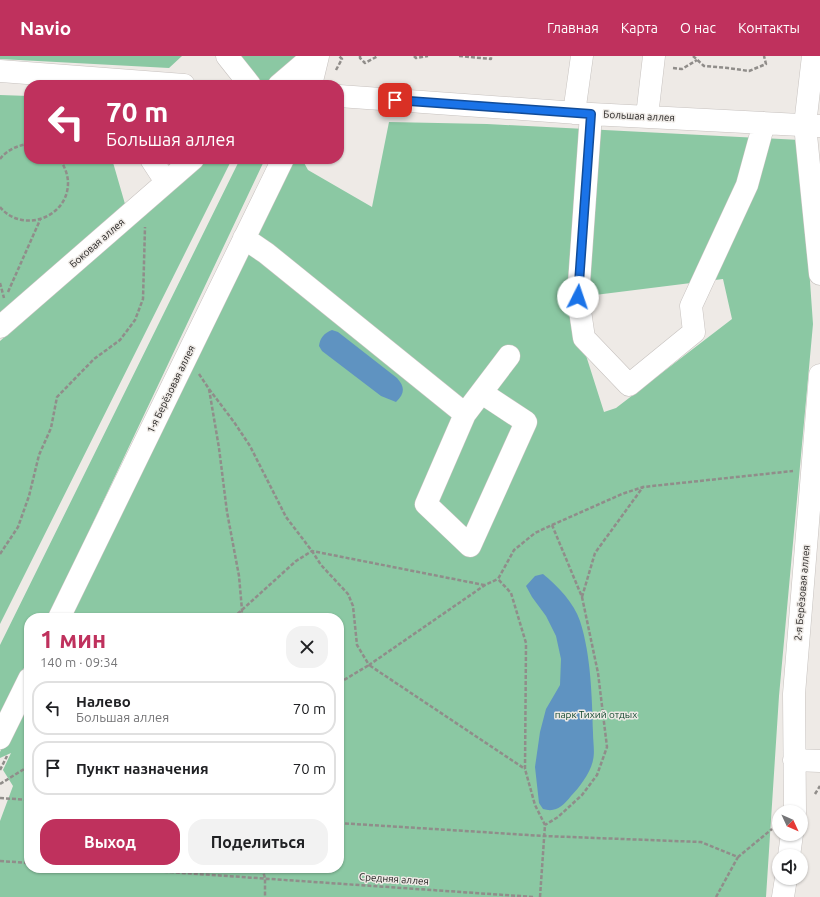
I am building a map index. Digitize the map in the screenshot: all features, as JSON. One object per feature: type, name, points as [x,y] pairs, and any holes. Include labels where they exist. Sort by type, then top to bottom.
[{"type":"street","points":[[227,56],[246,80]]},
{"type":"street","points":[[285,80],[313,56]]},
{"type":"street","points":[[312,80],[318,56]]},
{"type":"street","points":[[582,56],[583,113],[578,297],[584,338],[629,385],[694,332],[691,306],[747,185],[764,123]]},
{"type":"street","points":[[647,116],[654,56]]},
{"type":"street","points":[[813,56],[813,125],[820,274]]},
{"type":"street","points":[[0,71],[118,80]]},
{"type":"street","name":"Большая аллея","points":[[344,96],[583,113],[813,125]]},
{"type":"street","points":[[154,164],[166,182]]},
{"type":"street","name":"Боковая аллея","points":[[0,328],[187,164]]},
{"type":"street","name":"1-я Берёзовая аллея","points":[[61,613],[281,164]]},
{"type":"street","points":[[244,238],[266,253],[466,414]]},
{"type":"street","points":[[482,393],[526,422],[470,546],[426,504],[466,414],[509,356]]},
{"type":"street","name":"2-я Берёзовая аллея","points":[[794,805],[794,694],[820,375]]},
{"type":"street","points":[[0,738],[24,689]]},
{"type":"street","points":[[794,760],[820,761]]},
{"type":"street","points":[[783,897],[785,885]]},
{"type":"path","points":[[360,56],[365,63],[378,56]]},
{"type":"path","points":[[414,56],[416,58],[428,56]]},
{"type":"path","points":[[459,56],[491,59],[491,56]]},
{"type":"path","points":[[693,56],[704,66],[749,71],[766,64],[764,56]]},
{"type":"path","points":[[0,159],[4,154],[15,147],[24,145]]},
{"type":"path","points":[[0,206],[14,218],[27,221],[40,220],[51,214],[60,206],[66,195],[68,182],[66,170],[63,164]]},
{"type":"path","points":[[0,554],[18,527],[29,496],[39,455],[51,428],[57,397],[94,359],[120,340],[135,320],[143,299],[146,200]]},
{"type":"path","points":[[5,300],[40,220]]},
{"type":"path","points":[[198,372],[209,390],[234,422],[250,446],[286,517],[312,550],[321,566],[348,594],[352,606],[357,645],[369,664],[525,769]]},
{"type":"path","points":[[209,390],[219,448],[227,512],[239,576],[242,613]]},
{"type":"path","points":[[344,680],[485,585],[498,579],[514,550],[535,533],[552,525],[622,494],[643,487],[812,469]]},
{"type":"path","points":[[582,597],[595,553],[643,487]]},
{"type":"path","points":[[545,825],[558,817],[582,795],[597,775],[607,747],[598,674],[582,597],[552,525]]},
{"type":"path","points":[[239,613],[296,561],[312,550],[485,585]]},
{"type":"path","points":[[498,579],[511,593],[526,643],[525,769],[535,805],[545,825],[540,897]]},
{"type":"path","points":[[0,784],[24,769]]},
{"type":"path","points":[[0,798],[24,800]]},
{"type":"path","points":[[344,823],[544,836],[701,842],[738,857]]},
{"type":"path","points":[[716,897],[738,857],[772,837]]},
{"type":"path","points":[[0,861],[24,862]]},
{"type":"path","name":"Средняя аллея","points":[[188,873],[534,897]]},
{"type":"path","points":[[264,873],[265,897]]},
{"type":"green space","points":[[0,56],[182,56],[169,68],[0,59]]},
{"type":"green space","points":[[237,56],[300,56],[270,80],[256,80]]},
{"type":"green space","points":[[0,95],[24,96],[24,164],[113,164],[125,204],[0,315]]},
{"type":"green space","name":"парк Тихий отдых","points":[[389,122],[487,124],[800,140],[813,324],[779,696],[766,897],[0,897],[0,821],[13,786],[3,770],[11,753],[0,758],[0,752],[24,703],[24,873],[344,873],[344,613],[68,613],[290,164],[305,164],[308,170],[372,207]],"holes":[[[723,279],[732,319],[616,408],[604,412],[576,324],[563,299]]]},
{"type":"green space","points":[[198,164],[230,164],[0,624],[0,341],[135,224]]},
{"type":"green space","points":[[238,164],[263,164],[50,613],[24,613],[24,668],[0,719],[0,645]]},
{"type":"water","points":[[332,330],[338,332],[397,378],[403,387],[403,390],[401,396],[396,402],[381,396],[322,351],[319,346],[320,341],[325,334]]},
{"type":"water","points":[[543,574],[565,595],[574,608],[584,634],[589,662],[594,746],[592,765],[584,780],[565,803],[559,808],[552,810],[543,809],[539,803],[535,767],[540,732],[546,709],[560,685],[561,659],[556,636],[546,616],[526,586],[535,576]]},
{"type":"route","points":[[395,100],[591,114],[578,297]]}]
